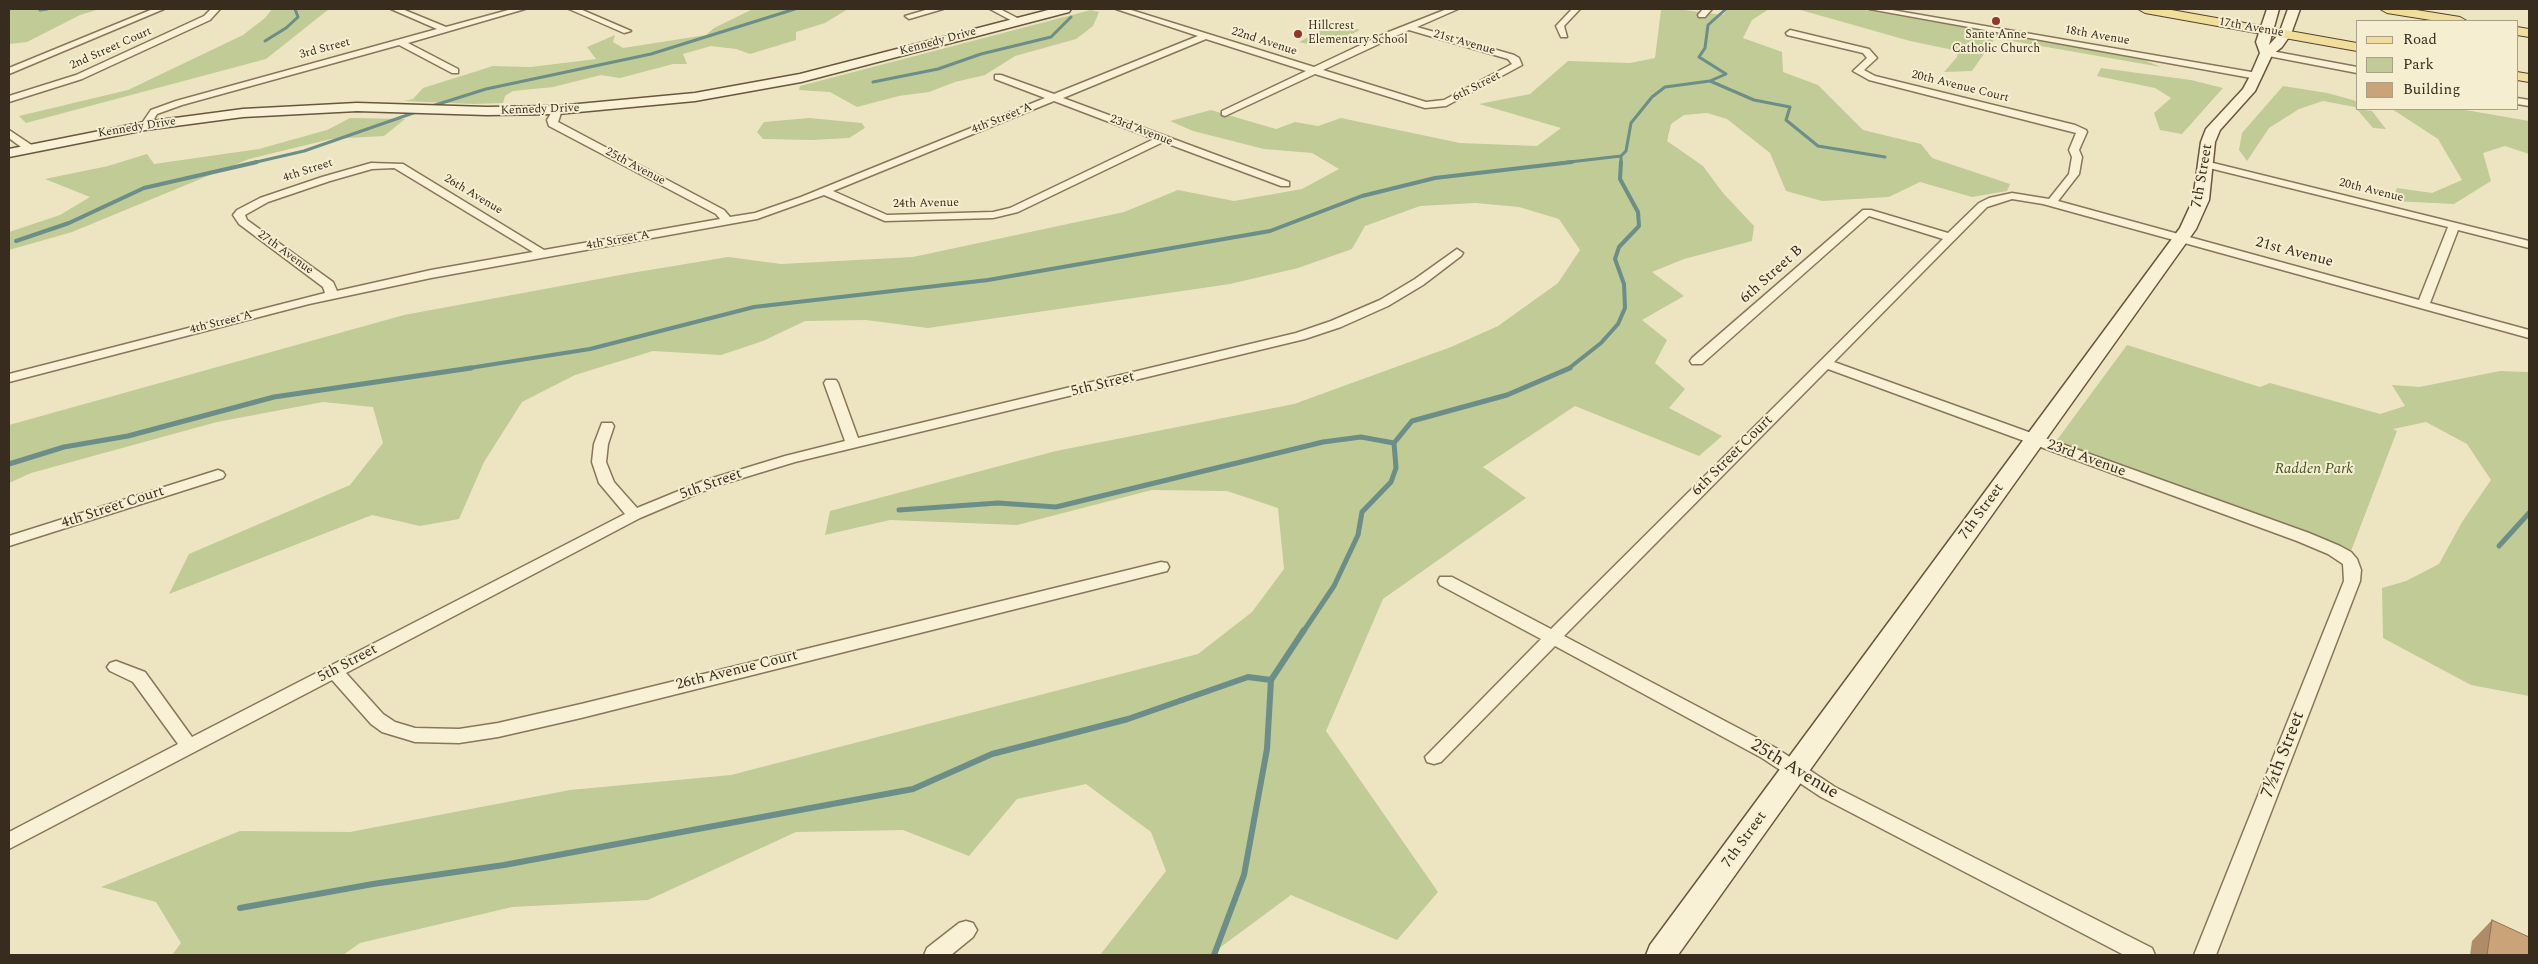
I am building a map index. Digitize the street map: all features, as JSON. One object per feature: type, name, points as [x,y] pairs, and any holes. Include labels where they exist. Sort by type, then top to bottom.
[{"type":"main road","name":"Kennedy Drive","points":[[9,153],[145,126],[243,113],[325,108],[558,110],[661,102],[750,88],[831,71],[1064,9]]},
{"type":"main road","name":"17th Avenue","points":[[2145,9],[2356,47]]},
{"type":"main road","name":"7th Street","points":[[2266,53],[2262,42],[2264,30],[2272,9]]},
{"type":"main road","name":"7th Street","points":[[1661,955],[2181,239],[2195,217],[2201,200],[2208,142],[2213,129],[2248,91],[2257,76],[2266,53],[2278,44],[2285,34],[2294,9]]},
{"type":"main road","points":[[2387,9],[2454,20]]},
{"type":"street","points":[[9,72],[160,9]]},
{"type":"street","name":"2nd Street Court","points":[[9,99],[78,77],[200,22],[213,14],[216,9]]},
{"type":"street","points":[[395,9],[444,30]]},
{"type":"street","name":"3rd Street","points":[[145,126],[150,115],[167,107],[521,9]]},
{"type":"street","points":[[573,9],[627,31]]},
{"type":"street","points":[[909,16],[938,9]]},
{"type":"street","points":[[994,9],[1018,21]]},
{"type":"street","name":"22nd Avenue","points":[[1120,9],[1430,106]]},
{"type":"street","points":[[1225,113],[1389,35],[1411,28],[1454,9]]},
{"type":"street","points":[[1564,35],[1560,26],[1576,9]]},
{"type":"street","name":"18th Avenue","points":[[1873,9],[1912,12],[2257,76]]},
{"type":"street","name":"21st Avenue","points":[[1411,28],[1516,60]]},
{"type":"street","name":"20th Avenue Court","points":[[1790,33],[1866,51],[1872,58],[1858,71],[1872,78],[2071,127],[2082,132],[2074,150],[2077,157],[2074,174],[2051,203]]},
{"type":"street","name":"4th Street A","points":[[9,378],[332,295],[431,274],[728,222],[769,212],[1206,36]]},
{"type":"street","points":[[400,42],[455,71]]},
{"type":"street","points":[[2266,53],[2356,70]]},
{"type":"street","name":"6th Street","points":[[1430,106],[1446,103],[1513,68],[1517,65],[1516,60]]},
{"type":"street","name":"23rd Avenue","points":[[998,78],[1285,184]]},
{"type":"street","name":"25th Avenue","points":[[558,110],[552,120],[553,124],[720,212],[728,222]]},
{"type":"street","points":[[9,133],[29,148]]},
{"type":"street","name":"24th Avenue","points":[[823,191],[880,216],[892,219],[993,215],[1006,212],[1161,139]]},
{"type":"street","name":"20th Avenue","points":[[2205,164],[2529,244]]},
{"type":"street","name":"4th Street","points":[[241,212],[264,200],[326,179],[370,166],[387,165]]},
{"type":"street","name":"26th Avenue","points":[[387,165],[399,166],[538,250],[541,255]]},
{"type":"street","name":"6th Street Court","points":[[1434,757],[1983,205],[1993,200],[2012,196],[2051,203]]},
{"type":"street","name":"21st Avenue","points":[[2051,203],[2529,334]]},
{"type":"street","name":"27th Avenue","points":[[241,212],[240,216],[243,222],[323,281],[328,286],[332,295]]},
{"type":"street","name":"6th Street B","points":[[1697,361],[1867,212],[1952,238]]},
{"type":"street","points":[[2424,306],[2454,226]]},
{"type":"street","name":"5th Street","points":[[9,841],[635,515],[708,484],[790,459],[853,446],[1300,336],[1336,324],[1384,303],[1420,282],[1457,253]]},
{"type":"street","name":"23rd Avenue","points":[[1826,364],[2303,537],[2345,556]]},
{"type":"street","points":[[831,383],[853,446]]},
{"type":"street","points":[[607,426],[601,444],[599,462],[607,483],[635,515]]},
{"type":"street","name":"4th Street Court","points":[[9,541],[218,474]]},
{"type":"street","name":"7½th Street","points":[[2205,955],[2352,581],[2353,570],[2345,556]]},
{"type":"street","name":"26th Avenue Court","points":[[334,671],[377,718],[389,727],[415,735],[459,736],[498,730],[581,711],[1161,567]]},
{"type":"street","name":"25th Avenue","points":[[1446,581],[1551,639],[1769,753],[1828,792],[2144,955]]},
{"type":"street","points":[[116,667],[139,677],[189,746]]},
{"type":"street","points":[[935,955],[966,930]]},
{"type":"green space","points":[[9,9],[100,9],[80,15],[27,42],[9,44]]},
{"type":"green space","points":[[272,9],[329,9],[266,59],[26,123],[19,116],[128,90],[243,35],[265,18]]},
{"type":"green space","points":[[753,9],[848,9],[825,23],[796,32],[796,40],[750,54],[736,49],[711,46],[683,54],[687,64],[673,64],[620,78],[601,75],[553,87],[513,91],[505,96],[503,103],[473,104],[404,101],[413,99],[423,88],[493,66],[531,67],[596,59],[587,47],[615,35],[613,42],[623,48],[706,35],[714,28]]},
{"type":"green space","points":[[1676,9],[1723,15],[1728,9],[1769,9],[1752,20],[1743,38],[1782,52],[1783,72],[1818,85],[1863,130],[1921,144],[1932,158],[2010,184],[2007,191],[1972,197],[1920,182],[1889,197],[1822,201],[1786,191],[1770,153],[1727,119],[1707,113],[1684,115],[1671,124],[1667,141],[1703,166],[1723,193],[1754,226],[1752,241],[1684,259],[1652,272],[1684,296],[1642,320],[1667,340],[1655,363],[1685,389],[1669,408],[1722,436],[1699,456],[1575,406],[1483,467],[1526,498],[1383,599],[1326,731],[1438,892],[1397,940],[1291,895],[1210,955],[1100,955],[1166,871],[1151,832],[1086,784],[1017,799],[969,856],[903,830],[796,832],[648,900],[512,907],[360,943],[343,955],[172,955],[181,943],[156,902],[101,887],[240,831],[350,832],[570,790],[731,775],[1198,654],[1252,612],[1284,569],[1278,508],[1227,491],[1152,490],[1017,525],[890,520],[825,535],[830,511],[1056,451],[1294,404],[1451,347],[1498,326],[1558,283],[1580,250],[1559,219],[1519,207],[1475,203],[1420,206],[1365,226],[1352,249],[1298,268],[1230,284],[928,328],[866,320],[805,321],[763,341],[721,355],[653,351],[575,375],[522,402],[484,462],[459,519],[420,526],[372,515],[169,594],[189,554],[350,485],[383,443],[373,407],[323,402],[217,422],[31,473],[9,483],[9,425],[404,315],[728,257],[781,264],[913,257],[1124,212],[1178,190],[1234,201],[1302,189],[1339,169],[1312,153],[1264,149],[1193,131],[1170,121],[1211,110],[1276,129],[1295,122],[1318,126],[1341,118],[1460,143],[1537,146],[1561,128],[1479,104],[1530,94],[1568,61],[1630,63],[1655,58],[1661,10]]},
{"type":"green space","points":[[1797,9],[1859,9],[2139,58],[2161,67],[1995,38],[1972,71],[1944,72],[1957,57],[1958,51],[1910,41]]},
{"type":"green space","points":[[1091,10],[1099,12],[1093,26],[1076,39],[1015,56],[985,75],[955,82],[929,92],[899,96],[857,107],[830,92],[799,90],[800,86]]},
{"type":"green space","points":[[1335,23],[1360,30],[1334,43],[1318,39],[1307,44],[1299,42]]},
{"type":"green space","points":[[2101,68],[2191,80],[2223,88],[2182,134],[2160,130],[2154,113],[2171,98],[2155,88],[2097,76]]},
{"type":"green space","points":[[2283,86],[2327,93],[2356,102],[2356,108],[2323,101],[2299,109],[2269,128],[2247,161],[2239,150],[2242,133]]},
{"type":"green space","points":[[2358,110],[2372,111],[2386,129],[2373,128]]},
{"type":"green space","points":[[2394,110],[2466,110],[2529,121],[2529,154],[2505,146],[2483,153],[2491,181],[2454,204],[2392,201],[2397,188],[2432,193],[2462,180],[2438,139]]},
{"type":"green space","points":[[350,118],[405,119],[384,136],[331,139],[249,159],[72,232],[9,250],[9,232],[60,215],[90,197],[45,179],[108,166],[147,154],[154,164],[259,149],[327,130]]},
{"type":"green space","points":[[809,118],[862,123],[865,128],[849,138],[812,140],[763,139],[757,132],[764,122]]},
{"type":"green space","name":"Radden Park","points":[[2127,345],[2260,387],[2270,383],[2380,414],[2405,406],[2392,385],[2419,387],[2500,371],[2529,372],[2529,696],[2471,685],[2383,638],[2382,588],[2406,581],[2439,564],[2462,522],[2491,480],[2467,444],[2426,422],[2393,429],[2397,431],[2351,551],[2062,444],[2057,440]]},
{"type":"building","points":[[2492,920],[2529,937],[2529,955],[2487,955]]},
{"type":"waterway","points":[[40,10],[47,9]]},
{"type":"waterway","points":[[265,41],[286,28],[298,17],[295,9]]},
{"type":"waterway","points":[[429,107],[486,89],[651,54],[795,9]]},
{"type":"waterway","points":[[1710,81],[1726,74],[1699,57],[1705,48],[1708,25],[1726,9]]},
{"type":"waterway","points":[[873,82],[938,69],[981,54],[1051,37],[1071,17]]},
{"type":"waterway","points":[[1621,156],[1626,151],[1631,123],[1652,97],[1665,87],[1710,81]]},
{"type":"waterway","points":[[1710,81],[1754,100],[1790,107],[1786,120],[1818,146],[1885,157]]},
{"type":"waterway","points":[[252,163],[304,151],[419,111]]},
{"type":"waterway","points":[[1561,163],[1621,156]]},
{"type":"waterway","points":[[1621,156],[1621,162]]},
{"type":"waterway","points":[[16,241],[69,223],[144,188],[257,162]]},
{"type":"waterway","points":[[463,369],[590,349],[754,307],[988,280],[1270,231],[1362,196],[1435,178],[1572,162]]},
{"type":"waterway","points":[[1568,369],[1601,343],[1618,324],[1625,308],[1624,284],[1615,259],[1619,247],[1639,226],[1638,212],[1620,179],[1621,162]]},
{"type":"waterway","points":[[9,464],[64,447],[128,436],[274,397],[471,368]]},
{"type":"waterway","points":[[1394,443],[1412,421],[1507,395],[1568,369]]},
{"type":"waterway","points":[[899,510],[998,503],[1056,507],[1323,442],[1361,437],[1394,443]]},
{"type":"waterway","points":[[1303,632],[1334,586],[1358,535],[1362,512],[1391,482],[1396,468],[1394,443]]},
{"type":"waterway","points":[[2499,546],[2529,513]]},
{"type":"waterway","points":[[1271,680],[1304,630]]},
{"type":"waterway","points":[[240,908],[373,884],[504,865],[913,789],[992,754],[1128,719],[1248,677],[1271,680]]},
{"type":"waterway","points":[[1214,955],[1244,875],[1267,749],[1271,680]]},
{"type":"place","name":"Sante Anne Catholic Church","points":[[1996,21]]},
{"type":"place","name":"Hillcrest Elementary School","points":[[1298,34]]}]
